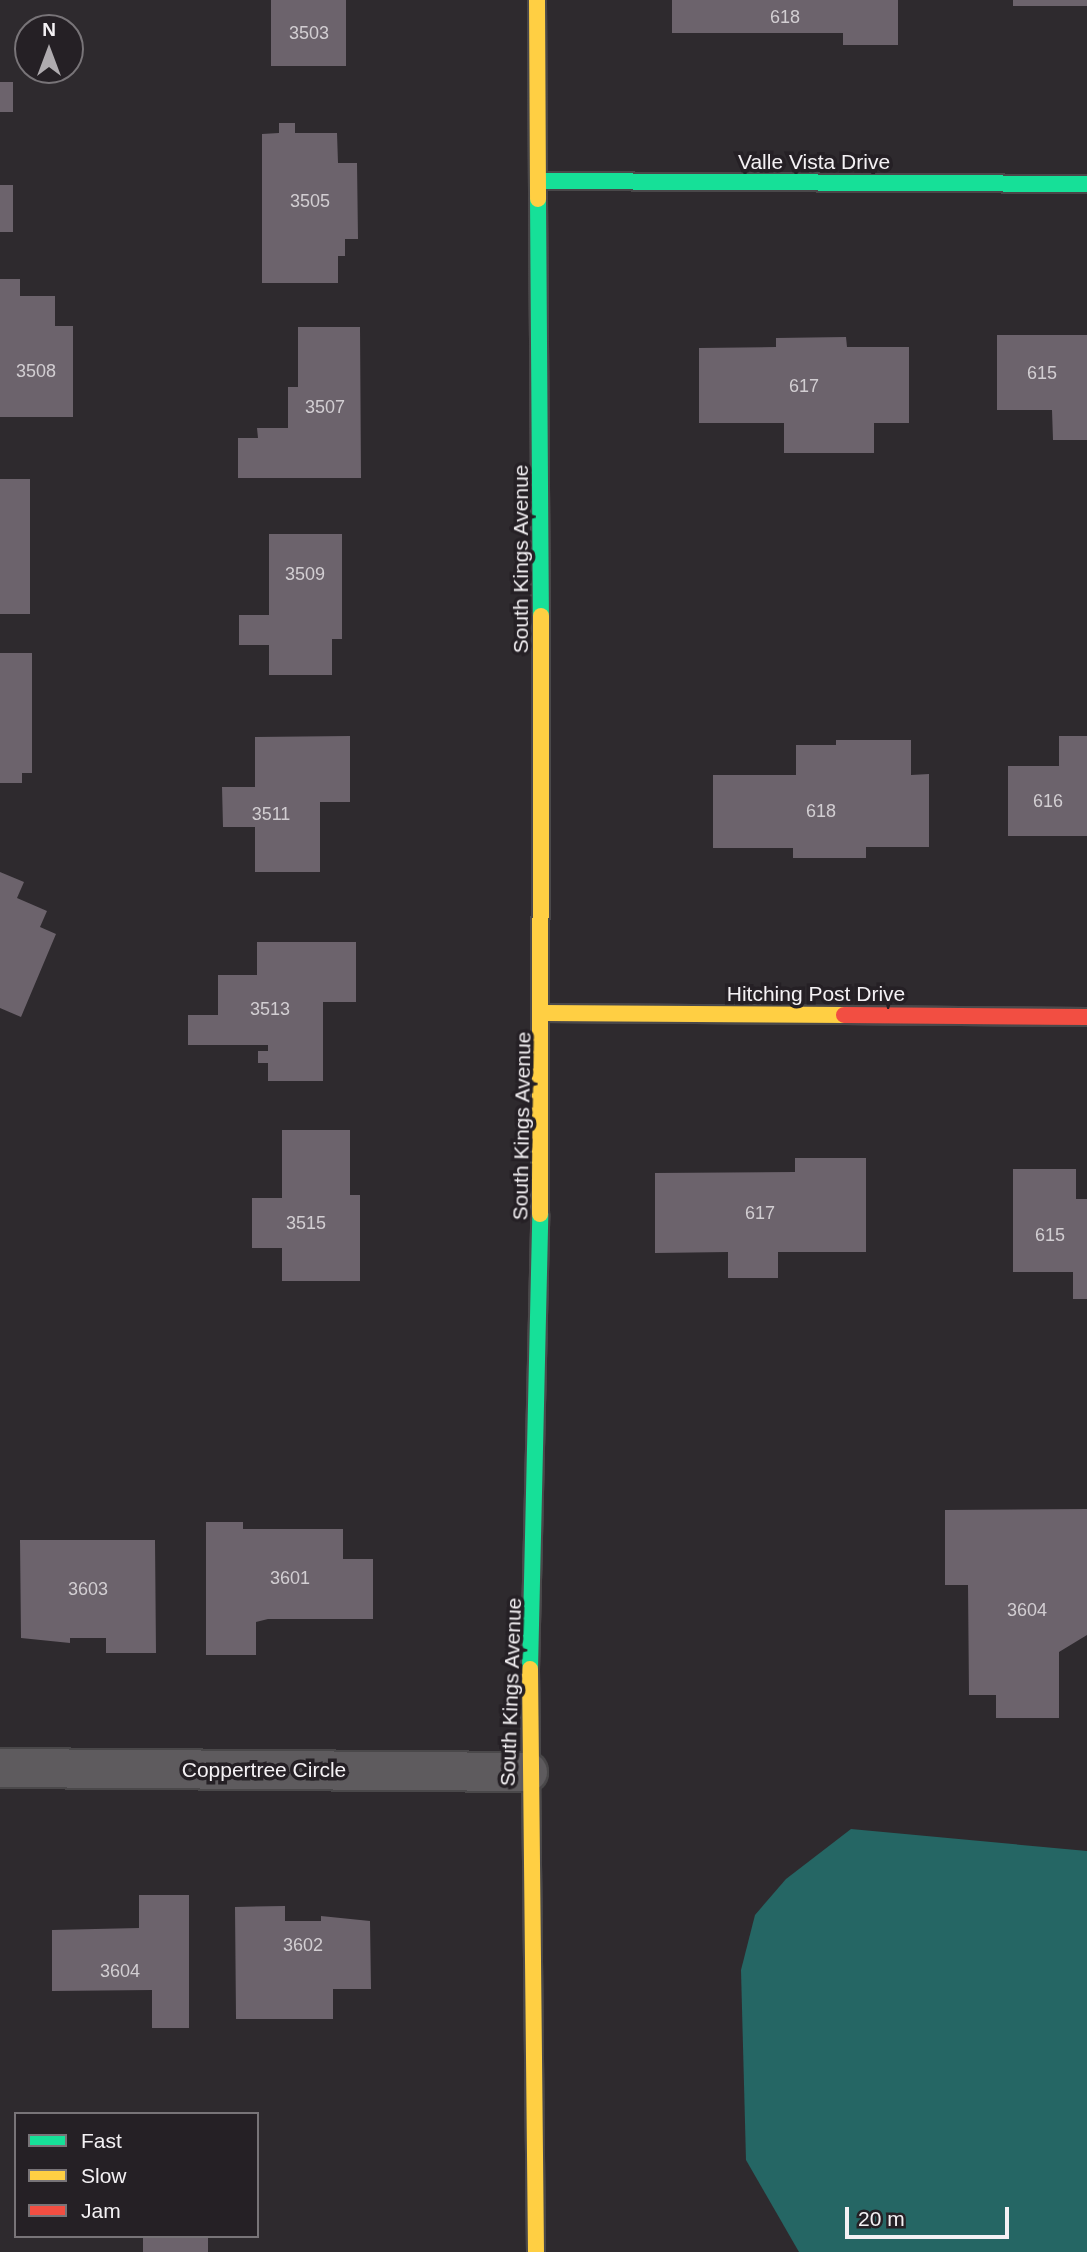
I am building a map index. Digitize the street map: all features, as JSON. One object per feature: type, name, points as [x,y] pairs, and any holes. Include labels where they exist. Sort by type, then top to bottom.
[{"type":"street","name":"South Kings Avenue","points":[[536,2252],[528,1772],[544,1013],[537,0]]},
{"type":"street","name":"Valle Vista Drive","points":[[540,181],[1087,184]]},
{"type":"street","name":"Hitching Post Drive","points":[[544,1013],[1087,1017]]},
{"type":"street","name":"Coppertree Circle","points":[[0,1768],[528,1772]]},
{"type":"water","points":[[851,1829],[1087,1851],[1087,2252],[799,2252],[746,2160],[741,1970],[755,1915],[786,1879]]},
{"type":"building","points":[[271,0],[346,0],[346,66],[271,66]]},
{"type":"building","points":[[672,0],[898,0],[898,45],[843,45],[843,33],[672,33]]},
{"type":"building","points":[[1013,0],[1087,0],[1087,6],[1013,6]]},
{"type":"building","points":[[0,82],[13,82],[13,112],[0,112]]},
{"type":"building","points":[[279,123],[295,123],[295,133],[337,133],[338,163],[357,163],[358,239],[345,239],[345,256],[338,256],[338,283],[262,283],[262,134],[279,133]]},
{"type":"building","points":[[0,185],[13,185],[13,232],[0,232]]},
{"type":"building","points":[[0,279],[20,279],[20,296],[55,296],[55,326],[73,326],[73,417],[0,417]]},
{"type":"building","points":[[298,327],[360,327],[361,478],[238,478],[238,438],[258,438],[257,428],[288,428],[288,387],[298,387]]},
{"type":"building","points":[[997,335],[1087,335],[1087,440],[1053,440],[1052,410],[997,410]]},
{"type":"building","points":[[846,337],[847,347],[909,347],[909,423],[874,423],[874,453],[784,453],[784,423],[699,423],[699,348],[776,347],[776,338]]},
{"type":"building","points":[[0,479],[30,479],[30,614],[0,614]]},
{"type":"building","points":[[269,534],[342,534],[342,639],[332,639],[332,675],[269,675],[269,645],[239,645],[239,615],[269,615]]},
{"type":"building","points":[[0,653],[32,653],[32,773],[22,773],[22,783],[0,783]]},
{"type":"building","points":[[350,736],[350,802],[320,802],[320,872],[255,872],[255,827],[223,827],[222,787],[255,787],[255,737]]},
{"type":"building","points":[[1059,736],[1087,736],[1087,836],[1008,836],[1008,766],[1059,766]]},
{"type":"building","points":[[836,740],[911,740],[911,775],[929,774],[929,847],[866,847],[866,858],[793,858],[793,848],[713,848],[713,775],[796,775],[796,745],[836,745]]},
{"type":"building","points":[[0,872],[24,882],[17,898],[47,911],[40,927],[56,934],[21,1017],[0,1008]]},
{"type":"building","points":[[257,942],[356,942],[356,1002],[323,1002],[323,1081],[268,1081],[268,1063],[258,1063],[258,1051],[268,1051],[268,1045],[188,1045],[188,1015],[218,1015],[218,975],[257,975]]},
{"type":"building","points":[[282,1130],[350,1130],[350,1195],[360,1195],[360,1281],[282,1281],[282,1248],[252,1248],[252,1198],[282,1198]]},
{"type":"building","points":[[795,1158],[866,1158],[866,1252],[778,1252],[778,1278],[728,1278],[728,1252],[655,1253],[655,1173],[795,1172]]},
{"type":"building","points":[[1013,1169],[1076,1169],[1076,1199],[1087,1199],[1087,1299],[1073,1299],[1073,1272],[1013,1272]]},
{"type":"building","points":[[1087,1509],[1087,1635],[1059,1652],[1059,1718],[996,1718],[996,1695],[969,1695],[968,1585],[945,1585],[945,1510]]},
{"type":"building","points":[[206,1522],[243,1522],[243,1529],[343,1529],[343,1559],[373,1559],[373,1619],[268,1619],[256,1622],[256,1655],[206,1655]]},
{"type":"building","points":[[20,1540],[155,1540],[156,1653],[106,1653],[106,1638],[70,1638],[70,1643],[21,1638]]},
{"type":"building","points":[[139,1895],[189,1895],[189,2028],[152,2028],[152,1990],[52,1991],[52,1930],[139,1928]]},
{"type":"building","points":[[285,1906],[285,1921],[321,1921],[321,1916],[370,1921],[371,1989],[333,1989],[333,2019],[236,2019],[235,1907]]},
{"type":"building","points":[[143,2238],[208,2238],[208,2252],[143,2252]]},
{"type":"traffic: fast","points":[[540,181],[1087,184]]},
{"type":"traffic: fast","points":[[538,199],[541,616]]},
{"type":"traffic: fast","points":[[530,1669],[540,1214]]},
{"type":"traffic: slow","points":[[537,0],[538,199]]},
{"type":"traffic: slow","points":[[540,1214],[541,616]]},
{"type":"traffic: slow","points":[[544,1013],[844,1015]]},
{"type":"traffic: slow","points":[[530,1669],[536,2252]]},
{"type":"traffic: jam","points":[[844,1015],[1087,1017]]}]
